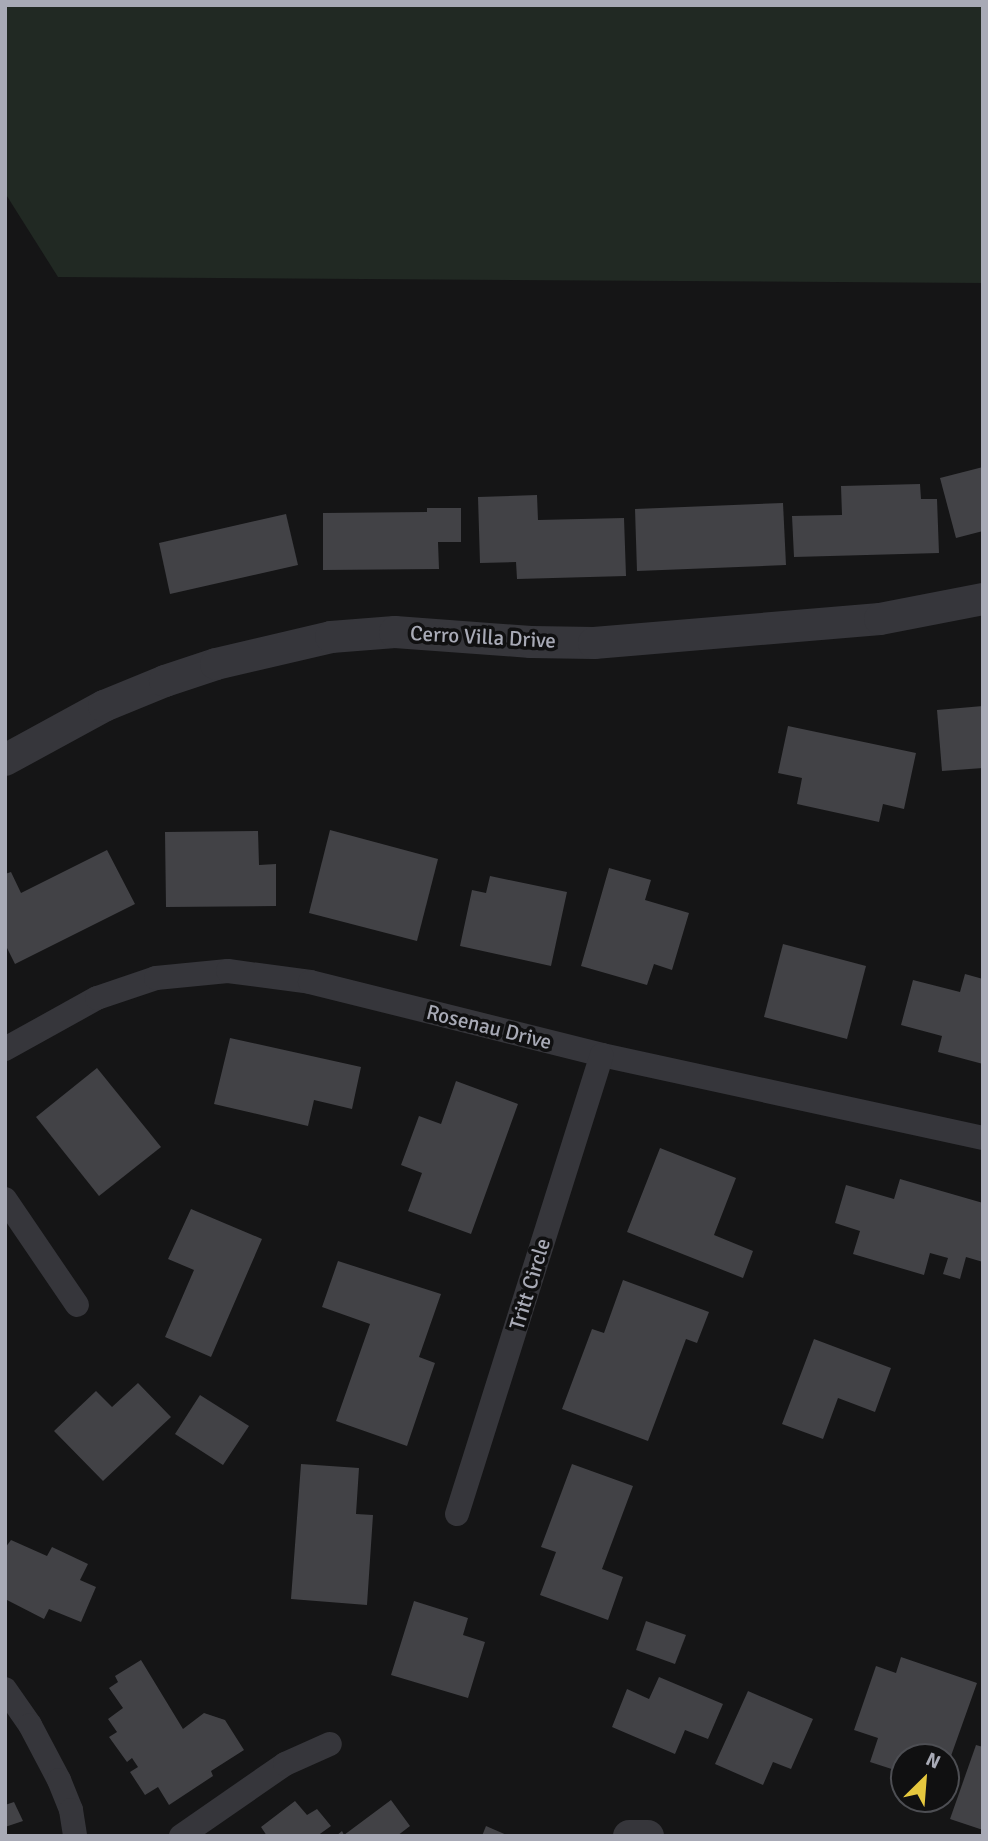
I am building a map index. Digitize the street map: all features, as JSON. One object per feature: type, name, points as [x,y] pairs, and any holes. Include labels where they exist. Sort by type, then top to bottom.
[{"type":"street","name":"Cerro Villa Drive","points":[[5,760],[104,706],[165,681],[216,664],[331,637],[395,632],[531,642],[594,643],[880,619],[983,599]]},
{"type":"street","name":"Rosenau Drive","points":[[5,1049],[97,998],[156,978],[228,971],[310,982],[601,1055],[983,1138]]},
{"type":"street","name":"Tritt Circle","points":[[457,1514],[601,1055]]},
{"type":"street","points":[[5,1199],[77,1305]]},
{"type":"street","points":[[5,1689],[30,1725],[59,1780],[71,1810],[75,1836]]},
{"type":"street","points":[[181,1836],[285,1764],[330,1744]]},
{"type":"street","points":[[629,1836],[648,1836]]},
{"type":"shaded area","points":[[5,5],[983,5],[983,283],[58,277],[5,193]]},
{"type":"building","points":[[983,467],[983,531],[956,538],[940,478]]},
{"type":"building","points":[[920,484],[921,499],[937,499],[939,553],[794,557],[792,516],[842,515],[841,486]]},
{"type":"building","points":[[537,495],[538,520],[624,518],[626,576],[517,579],[516,562],[480,563],[478,497]]},
{"type":"building","points":[[783,503],[786,565],[637,571],[635,509]]},
{"type":"building","points":[[427,508],[461,508],[461,542],[438,542],[439,569],[323,570],[323,513],[427,512]]},
{"type":"building","points":[[286,514],[298,565],[170,594],[159,543]]},
{"type":"building","points":[[983,706],[983,768],[942,771],[937,710]]},
{"type":"building","points":[[788,726],[916,753],[904,809],[883,804],[879,822],[797,804],[802,778],[778,773]]},
{"type":"building","points":[[330,830],[438,859],[417,941],[309,913]]},
{"type":"building","points":[[258,831],[259,865],[276,864],[276,906],[166,907],[165,832]]},
{"type":"building","points":[[107,850],[135,904],[15,964],[5,944],[5,874],[11,872],[21,893]]},
{"type":"building","points":[[609,868],[651,880],[645,900],[689,913],[672,970],[654,964],[647,985],[581,966]]},
{"type":"building","points":[[490,876],[567,892],[551,966],[460,946],[472,890],[486,893]]},
{"type":"building","points":[[783,944],[866,966],[847,1039],[764,1017]]},
{"type":"building","points":[[965,974],[983,979],[983,1064],[938,1052],[942,1036],[901,1025],[913,980],[960,992]]},
{"type":"building","points":[[230,1038],[361,1067],[352,1109],[314,1100],[308,1126],[214,1104]]},
{"type":"building","points":[[97,1068],[161,1147],[99,1196],[36,1117]]},
{"type":"building","points":[[456,1081],[518,1104],[471,1234],[408,1211],[422,1173],[401,1165],[419,1116],[441,1124]]},
{"type":"building","points":[[660,1148],[736,1178],[714,1235],[753,1251],[743,1278],[627,1232]]},
{"type":"building","points":[[900,1179],[983,1203],[983,1262],[966,1257],[960,1279],[943,1274],[948,1258],[930,1253],[924,1275],[853,1254],[860,1231],[835,1223],[846,1185],[894,1199]]},
{"type":"building","points":[[191,1209],[262,1239],[211,1357],[165,1337],[194,1270],[168,1259]]},
{"type":"building","points":[[338,1261],[441,1294],[419,1357],[435,1363],[407,1446],[336,1421],[370,1324],[322,1307]]},
{"type":"building","points":[[623,1280],[709,1312],[697,1343],[686,1339],[648,1441],[562,1409],[592,1329],[604,1333]]},
{"type":"building","points":[[814,1339],[891,1368],[875,1412],[838,1398],[823,1439],[782,1424]]},
{"type":"building","points":[[138,1383],[171,1417],[103,1481],[54,1431],[96,1391],[112,1407]]},
{"type":"building","points":[[200,1395],[249,1426],[223,1465],[175,1434]]},
{"type":"building","points":[[301,1464],[359,1468],[356,1514],[373,1515],[367,1605],[291,1599]]},
{"type":"building","points":[[572,1464],[633,1486],[602,1569],[623,1577],[608,1620],[540,1595],[556,1552],[541,1547]]},
{"type":"building","points":[[11,1540],[47,1556],[52,1547],[88,1564],[80,1580],[96,1587],[81,1622],[49,1609],[44,1619],[5,1599],[5,1548]]},
{"type":"building","points":[[414,1601],[468,1618],[463,1635],[485,1642],[468,1698],[391,1675]]},
{"type":"building","points":[[646,1621],[686,1635],[675,1664],[636,1650]]},
{"type":"building","points":[[901,1657],[977,1683],[956,1743],[890,1743],[890,1768],[870,1762],[878,1738],[854,1730],[876,1666],[896,1673]]},
{"type":"building","points":[[141,1660],[183,1729],[204,1713],[225,1720],[244,1750],[211,1771],[213,1776],[169,1805],[158,1787],[145,1795],[130,1772],[138,1767],[132,1758],[127,1762],[109,1737],[117,1732],[108,1719],[123,1708],[109,1688],[118,1682],[115,1676]]},
{"type":"building","points":[[659,1677],[723,1704],[708,1739],[685,1730],[675,1754],[612,1727],[627,1689],[649,1699]]},
{"type":"building","points":[[748,1691],[813,1719],[791,1769],[773,1762],[763,1785],[715,1764]]},
{"type":"building","points":[[976,1745],[983,1747],[983,1830],[950,1819],[952,1813],[960,1813],[960,1791]]},
{"type":"building","points":[[391,1800],[410,1826],[397,1836],[336,1836],[342,1831],[344,1835]]},
{"type":"building","points":[[295,1801],[307,1815],[317,1809],[331,1826],[317,1836],[267,1836],[261,1827]]},
{"type":"building","points":[[14,1802],[23,1821],[5,1827],[5,1805]]},
{"type":"building","points":[[486,1826],[509,1836],[482,1836]]}]
